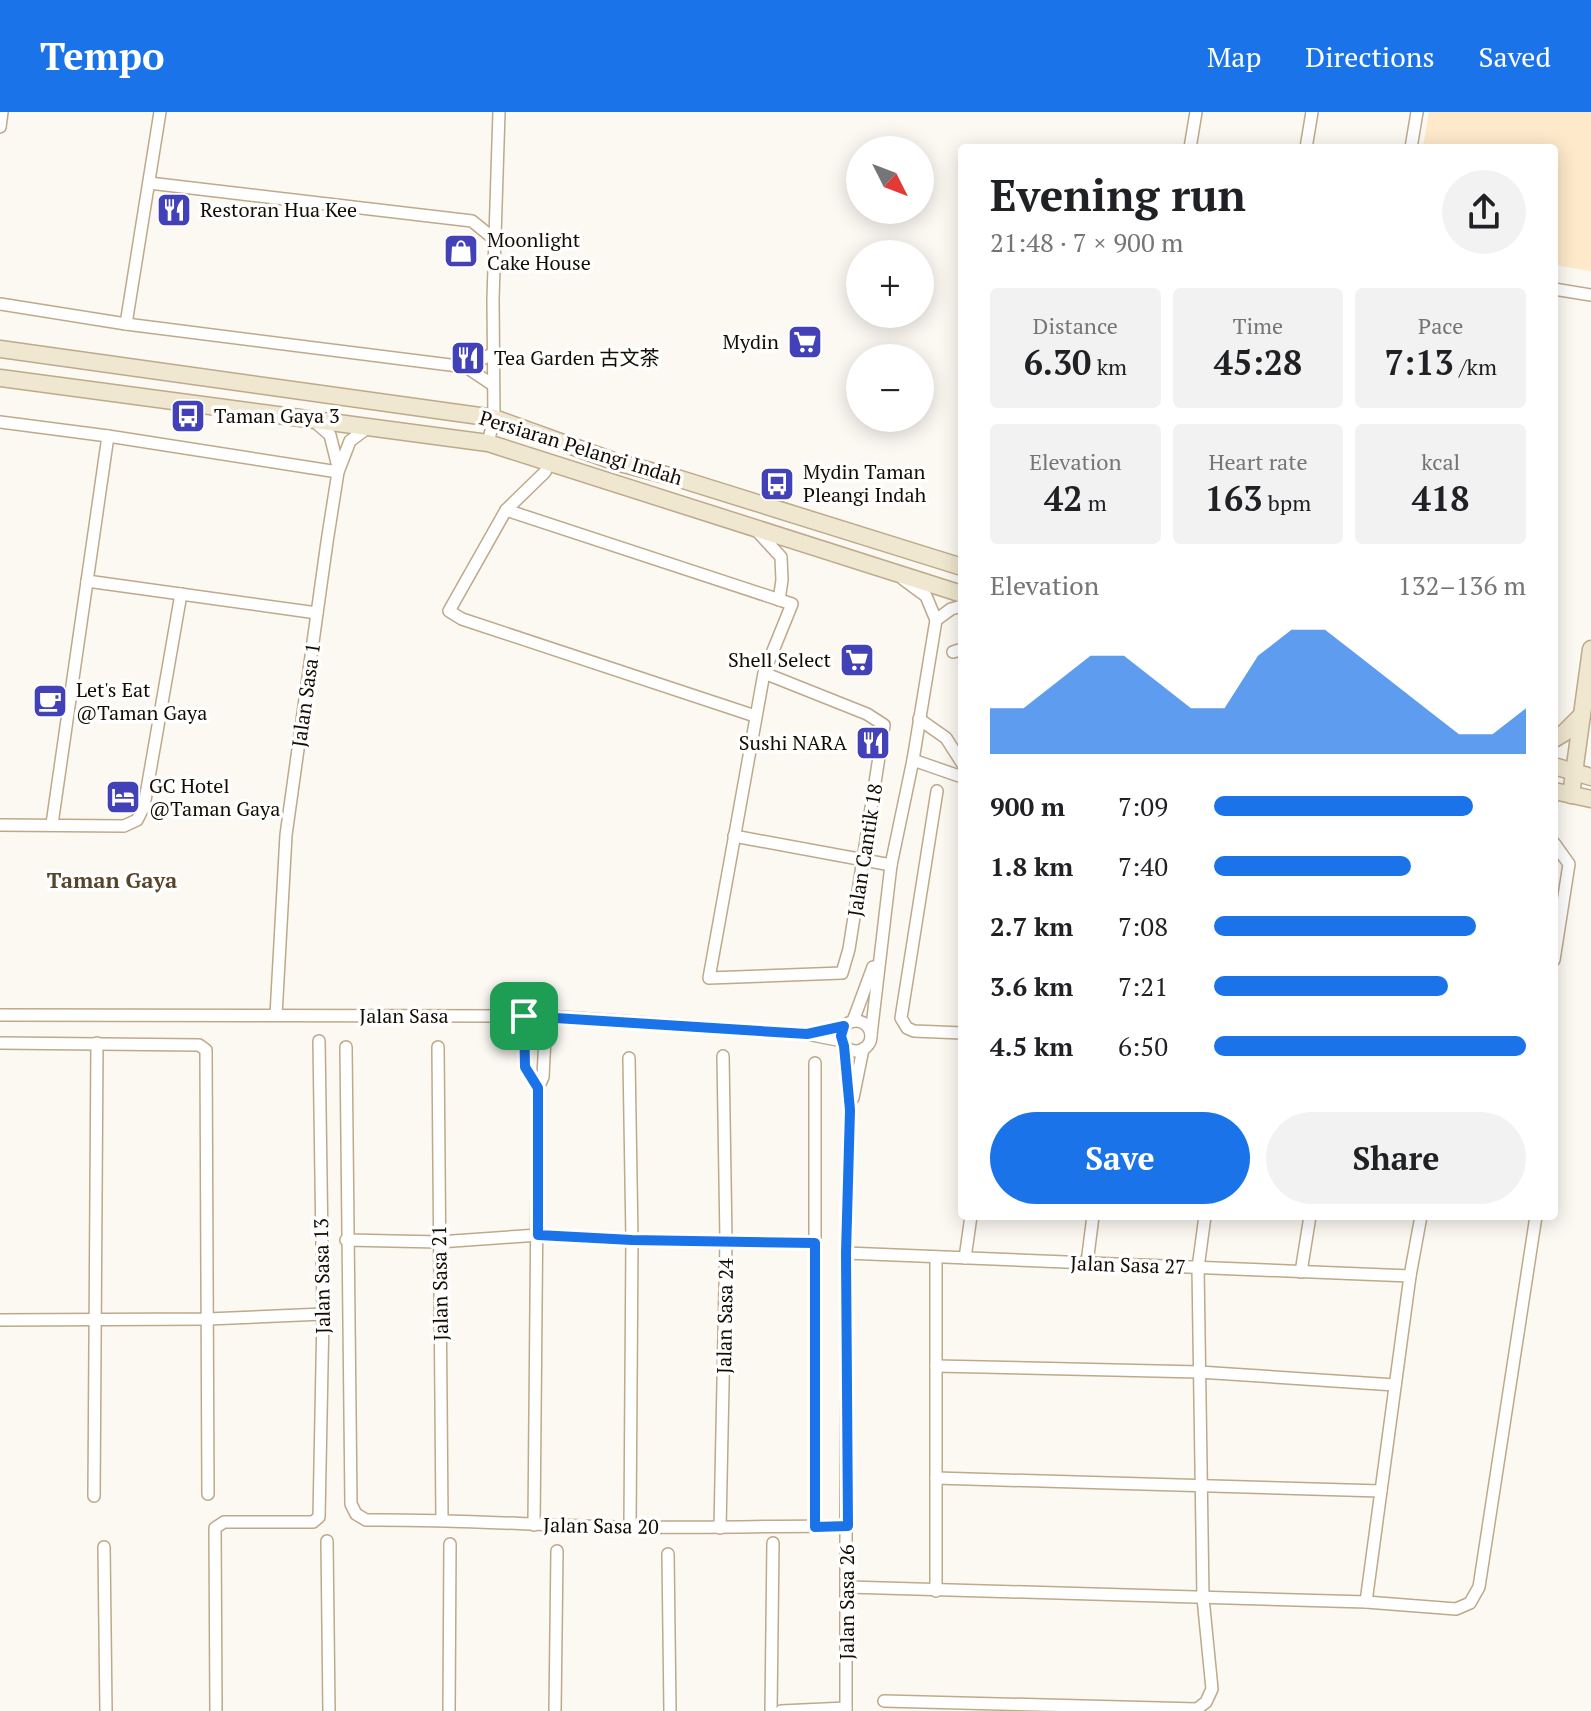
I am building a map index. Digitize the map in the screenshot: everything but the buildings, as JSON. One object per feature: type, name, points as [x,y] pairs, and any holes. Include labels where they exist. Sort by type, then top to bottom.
[{"type":"main road","name":"Persiaran Pelangi Indah","points":[[2,349],[494,418],[618,463],[677,478],[958,566]]},
{"type":"main road","name":"Persiaran Pelangi Indah","points":[[3,380],[488,443],[958,593]]},
{"type":"main road","points":[[1571,795],[1591,649]]},
{"type":"main road","points":[[1558,737],[1582,715]]},
{"type":"main road","points":[[1558,767],[1591,777]]},
{"type":"main road","points":[[1558,792],[1591,799]]},
{"type":"street","points":[[0,127],[2,112]]},
{"type":"street","points":[[126,324],[160,112]]},
{"type":"street","points":[[488,443],[494,418],[494,210],[499,112]]},
{"type":"street","points":[[1191,144],[1196,112]]},
{"type":"street","points":[[1307,144],[1312,112]]},
{"type":"street","points":[[1412,144],[1417,112]]},
{"type":"street","points":[[149,183],[472,221],[494,239]]},
{"type":"street","points":[[472,221],[494,210]]},
{"type":"street","points":[[1558,290],[1591,295]]},
{"type":"street","points":[[0,304],[126,324],[466,367],[493,385]]},
{"type":"street","points":[[466,367],[492,354]]},
{"type":"street","name":"Jalan Sasa 1","points":[[314,421],[330,435],[338,472]]},
{"type":"street","points":[[0,422],[338,472]]},
{"type":"street","name":"Jalan Sasa 1","points":[[276,1015],[286,835],[338,472],[350,441],[366,429]]},
{"type":"street","points":[[52,824],[108,436]]},
{"type":"street","points":[[549,462],[545,472],[506,510],[449,611],[462,619],[755,716]]},
{"type":"street","points":[[506,510],[792,604],[764,673],[734,836],[891,865]]},
{"type":"street","points":[[755,529],[781,557],[779,600]]},
{"type":"street","points":[[879,951],[843,1043],[853,1050],[863,1049],[871,1035],[891,865],[913,760],[936,620],[926,596],[897,574]]},
{"type":"street","points":[[87,581],[317,613]]},
{"type":"street","points":[[0,825],[124,826],[137,820],[144,806],[181,594]]},
{"type":"street","points":[[936,620],[958,607]]},
{"type":"street","name":"Jalan Cantik 18","points":[[734,836],[709,978],[842,973],[849,949],[884,725],[867,714],[764,673]]},
{"type":"street","points":[[919,719],[946,738],[958,757]]},
{"type":"street","points":[[913,760],[958,776]]},
{"type":"street","points":[[937,791],[901,1018],[907,1028],[914,1031],[958,1033]]},
{"type":"street","points":[[1558,848],[1569,864],[1558,934]]},
{"type":"street","name":"Jalan Sasa","points":[[0,1015],[546,1016],[807,1034],[843,1043]]},
{"type":"street","points":[[524,1016],[525,1067],[538,1088]]},
{"type":"street","points":[[534,1525],[538,1088],[543,1077],[546,1016]]},
{"type":"street","points":[[848,1024],[867,1026],[871,1035]]},
{"type":"street","name":"Jalan Sasa","points":[[807,1034],[848,1024]]},
{"type":"street","name":"Jalan Sasa 13","points":[[216,1711],[213,1533],[224,1522],[313,1522],[320,1511],[323,1314],[319,1041]]},
{"type":"street","points":[[0,1043],[199,1045],[206,1050],[208,1494]]},
{"type":"street","points":[[94,1496],[97,1043]]},
{"type":"street","name":"Jalan Sasa 26","points":[[843,1043],[850,1110],[846,1253],[846,1710]]},
{"type":"street","points":[[346,1047],[346,1240],[439,1242],[538,1235],[815,1243]]},
{"type":"street","name":"Jalan Sasa 21","points":[[438,1047],[442,1519]]},
{"type":"street","name":"Jalan Sasa 26","points":[[850,1110],[863,1049]]},
{"type":"street","name":"Jalan Sasa 24","points":[[720,1528],[726,1240],[723,1056]]},
{"type":"street","points":[[629,1058],[632,1240],[630,1527]]},
{"type":"street","points":[[815,1063],[815,1527]]},
{"type":"street","points":[[965,1258],[970,1220]]},
{"type":"street","points":[[1087,1263],[1092,1220]]},
{"type":"street","points":[[884,1701],[1011,1708],[1197,1709],[1206,1702],[1212,1689],[1203,1598],[1198,1268],[1204,1220]]},
{"type":"street","points":[[1301,1272],[1309,1220]]},
{"type":"street","points":[[1366,1602],[1420,1220]]},
{"type":"street","points":[[848,1587],[1366,1602],[1456,1609],[1470,1603],[1479,1587],[1535,1220]]},
{"type":"street","name":"Jalan Sasa 20","points":[[346,1240],[351,1504],[356,1514],[366,1520],[442,1519],[630,1527],[848,1526]]},
{"type":"street","name":"Jalan Sasa 27","points":[[846,1253],[1410,1276]]},
{"type":"street","points":[[936,1257],[936,1591]]},
{"type":"street","points":[[0,1320],[208,1319],[323,1314]]},
{"type":"street","points":[[936,1366],[1199,1372],[1395,1385]]},
{"type":"street","points":[[936,1478],[1381,1491]]},
{"type":"street","points":[[327,1541],[329,1711]]},
{"type":"street","points":[[771,1711],[773,1543]]},
{"type":"street","points":[[449,1711],[450,1544]]},
{"type":"street","points":[[104,1547],[106,1711]]},
{"type":"street","points":[[555,1711],[557,1551]]},
{"type":"street","points":[[668,1554],[670,1711]]},
{"type":"street","points":[[781,1711],[846,1710]]},
{"type":"shaded area","points":[[1429,112],[1591,112],[1591,271],[1558,266],[1558,144],[1424,144]]},
{"type":"place","name":"Restoran Hua Kee","points":[[174,210]]},
{"type":"place","name":"Moonlight Cake House","points":[[461,251]]},
{"type":"place","name":"Mydin","points":[[805,342]]},
{"type":"place","name":"Tea Garden 古文茶","points":[[468,358]]},
{"type":"place","name":"Taman Gaya 3","points":[[188,416]]},
{"type":"place","name":"Mydin Taman Pleangi Indah","points":[[777,484]]},
{"type":"place","name":"Shell Select","points":[[857,660]]},
{"type":"place","name":"Let's Eat @Taman Gaya","points":[[50,701]]},
{"type":"place","name":"Sushi NARA","points":[[873,743]]},
{"type":"place","name":"GC Hotel @Taman Gaya","points":[[123,797]]},
{"type":"district","name":"Taman Gaya","points":[[112,880]]},
{"type":"route","points":[[524,1016],[807,1034],[844,1026],[841,1036],[850,1110],[846,1253],[848,1526],[815,1527],[815,1243],[538,1235],[538,1088],[525,1067],[524,1016]]}]
